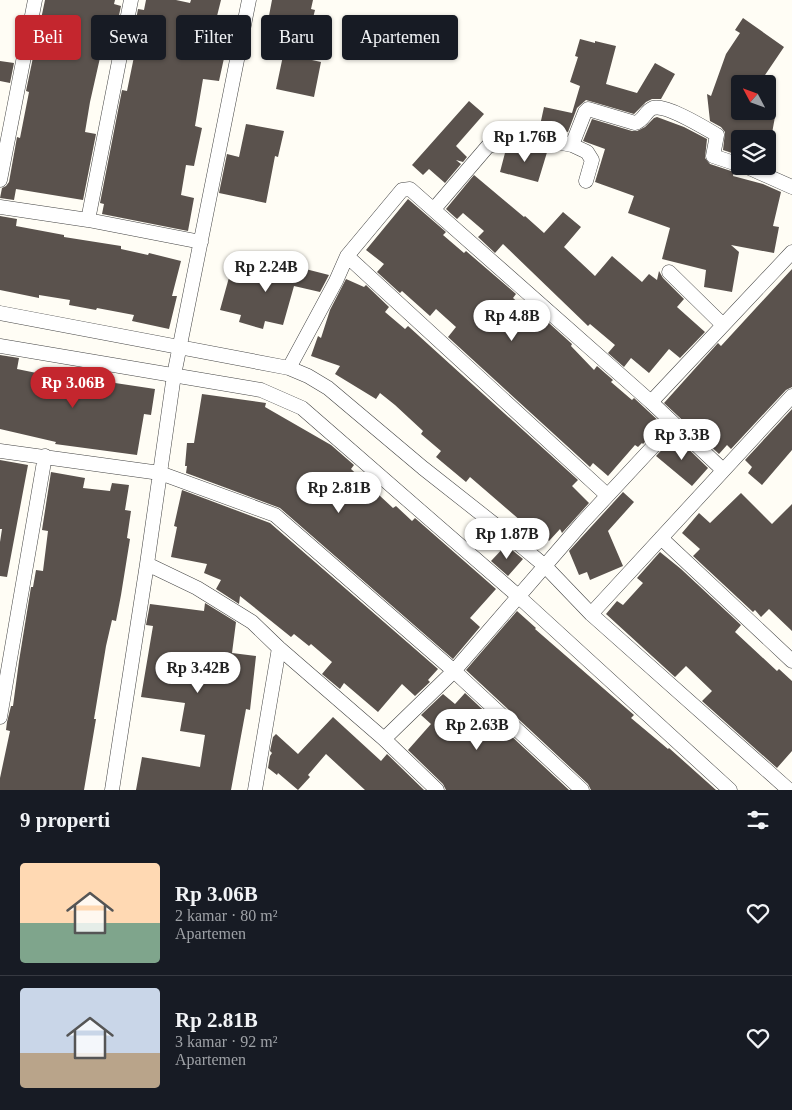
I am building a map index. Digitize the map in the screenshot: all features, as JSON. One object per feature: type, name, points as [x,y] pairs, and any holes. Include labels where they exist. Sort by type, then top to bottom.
[{"type":"street","points":[[0,180],[35,0]]},
{"type":"street","points":[[88,220],[131,0]]},
{"type":"street","points":[[112,790],[179,346],[249,0]]},
{"type":"street","points":[[572,145],[585,112],[588,109],[635,123],[639,122],[650,110],[660,108],[694,122],[718,136],[713,156],[731,162]]},
{"type":"street","points":[[434,209],[490,145],[497,144],[505,138],[525,136],[572,145],[587,152],[592,158],[586,181]]},
{"type":"street","points":[[765,175],[792,187]]},
{"type":"street","points":[[289,368],[336,281],[347,256],[402,190],[410,189],[651,402],[722,470]]},
{"type":"street","points":[[0,207],[88,220],[201,242]]},
{"type":"street","points":[[651,402],[792,252]]},
{"type":"street","points":[[347,256],[607,495]]},
{"type":"street","points":[[669,272],[723,325]]},
{"type":"street","points":[[0,314],[289,368],[308,376],[328,388],[423,468],[545,566],[592,614],[787,786]]},
{"type":"street","points":[[0,346],[261,390],[302,408],[518,596],[730,790]]},
{"type":"street","points":[[592,614],[722,470],[792,396]]},
{"type":"street","points":[[384,739],[454,671],[607,495],[674,424]]},
{"type":"street","points":[[0,451],[160,473],[275,515],[454,671],[582,790]]},
{"type":"street","points":[[0,717],[45,456]]},
{"type":"street","points":[[661,538],[792,661]]},
{"type":"street","points":[[147,564],[197,588],[252,622],[279,648],[384,739],[437,790]]},
{"type":"street","points":[[255,790],[279,648]]},
{"type":"building","points":[[45,0],[115,0],[114,4],[121,6],[119,15],[91,15],[91,60],[100,60],[85,132],[96,134],[83,200],[16,189],[14,200],[0,198],[2,188],[9,182],[17,137],[20,138],[29,92],[26,91],[32,60],[81,60],[81,15],[42,15]]},
{"type":"building","points":[[146,0],[176,0],[190,3],[191,0],[221,0],[217,15],[176,15],[176,60],[224,60],[219,81],[203,79],[195,126],[202,128],[194,166],[186,165],[181,195],[194,198],[188,231],[102,214],[104,204],[100,203],[122,90],[127,91],[133,60],[166,60],[166,15],[137,15],[138,9],[144,10]]},
{"type":"building","points":[[272,0],[313,0],[311,9],[315,10],[314,15],[269,15]]},
{"type":"building","points":[[743,18],[784,47],[765,75],[731,75],[731,120],[774,120],[773,130],[731,130],[731,153],[723,150],[725,132],[721,127],[710,121],[707,94],[711,96],[726,54],[740,33],[735,30]]},
{"type":"building","points":[[580,39],[616,46],[606,84],[637,93],[655,63],[675,74],[661,99],[652,99],[646,102],[634,114],[586,100],[577,108],[568,132],[553,129],[552,132],[539,130],[544,107],[572,113],[580,86],[570,82],[578,57],[575,56]]},
{"type":"building","points":[[282,60],[312,60],[321,62],[314,97],[276,89]]},
{"type":"building","points":[[0,61],[14,63],[10,83],[0,81]]},
{"type":"building","points":[[469,101],[484,114],[456,146],[467,157],[463,162],[456,160],[461,164],[445,183],[429,169],[423,175],[412,165]]},
{"type":"building","points":[[657,117],[684,127],[707,139],[705,158],[710,164],[731,171],[733,176],[763,184],[781,192],[773,226],[779,227],[774,253],[731,245],[739,252],[732,292],[704,287],[706,270],[662,259],[670,228],[628,213],[634,196],[595,182],[605,149],[583,141],[592,119],[637,131],[645,127]]},
{"type":"building","points":[[246,124],[284,131],[278,157],[275,156],[266,203],[219,193],[227,154],[239,157]]},
{"type":"building","points":[[525,145],[548,149],[538,182],[500,172],[506,149],[523,154]]},
{"type":"building","points":[[474,175],[544,233],[563,212],[581,227],[564,247],[595,276],[612,256],[642,282],[649,274],[657,280],[659,271],[663,278],[684,299],[677,307],[705,332],[680,358],[669,349],[649,373],[631,358],[624,367],[608,353],[615,345],[590,324],[588,326],[503,244],[495,253],[478,237],[484,231],[463,213],[457,219],[446,209]]},
{"type":"building","points":[[408,199],[446,232],[443,235],[464,253],[466,251],[516,294],[513,298],[536,318],[539,314],[572,344],[571,346],[594,370],[597,366],[613,380],[611,382],[632,400],[634,398],[662,424],[643,444],[638,447],[635,445],[608,476],[593,463],[590,467],[448,337],[456,327],[436,309],[430,316],[377,272],[384,264],[366,250]]},
{"type":"building","points":[[0,216],[17,219],[16,226],[64,235],[64,237],[121,246],[121,249],[148,255],[149,253],[181,261],[172,296],[177,296],[169,329],[132,321],[134,315],[69,305],[70,300],[39,295],[39,298],[0,290]]},
{"type":"building","points":[[233,263],[283,276],[286,264],[329,275],[320,292],[294,286],[283,325],[265,321],[263,329],[239,322],[241,315],[220,310]]},
{"type":"building","points":[[792,269],[792,387],[786,390],[731,449],[727,445],[719,454],[664,403],[718,343],[721,346]]},
{"type":"building","points":[[346,279],[364,287],[366,285],[389,307],[385,312],[405,329],[408,326],[578,480],[572,486],[589,503],[562,533],[560,529],[549,541],[544,536],[535,546],[514,529],[521,521],[470,477],[466,482],[436,457],[441,451],[421,434],[423,431],[395,405],[380,393],[376,399],[335,374],[340,366],[311,356],[318,336],[321,338],[330,310]]},
{"type":"building","points":[[0,355],[19,358],[17,369],[61,378],[62,375],[155,389],[151,415],[144,414],[137,455],[55,444],[56,442],[0,429]]},
{"type":"building","points":[[202,394],[266,403],[265,407],[331,445],[354,465],[351,469],[393,508],[396,506],[412,521],[415,518],[496,589],[470,618],[480,627],[453,659],[280,508],[186,473],[187,443],[194,443]]},
{"type":"building","points":[[792,409],[792,450],[762,485],[748,473],[752,467],[745,460]]},
{"type":"building","points":[[675,436],[708,468],[692,486],[656,456]]},
{"type":"building","points":[[0,460],[28,465],[7,577],[0,576],[2,529],[0,529]]},
{"type":"building","points":[[51,472],[85,478],[83,488],[110,491],[112,483],[129,485],[125,510],[131,511],[127,538],[130,539],[116,621],[112,620],[106,646],[84,790],[0,790],[0,778],[10,731],[6,730],[7,722],[11,706],[13,706],[31,587],[33,587],[36,570],[43,571],[48,531],[42,530]]},
{"type":"building","points":[[182,490],[270,523],[438,669],[428,680],[430,682],[415,696],[402,684],[378,712],[344,683],[340,689],[322,674],[332,662],[311,644],[309,646],[294,634],[291,637],[240,596],[239,604],[216,589],[221,580],[204,573],[207,564],[171,557],[177,527],[174,526]]},
{"type":"building","points":[[623,492],[634,502],[608,531],[623,566],[590,580],[587,572],[579,575],[569,551]]},
{"type":"building","points":[[741,493],[772,524],[792,504],[792,631],[769,609],[761,617],[755,610],[753,612],[693,556],[700,549],[682,533],[699,513],[710,523]]},
{"type":"building","points":[[506,545],[523,559],[508,576],[491,561]]},
{"type":"building","points":[[660,552],[741,625],[735,632],[777,671],[779,669],[792,681],[792,751],[777,768],[702,701],[712,691],[686,666],[675,677],[606,614],[617,601],[623,605],[643,583],[637,578]]},
{"type":"building","points":[[205,603],[236,622],[232,653],[256,656],[250,710],[246,709],[231,790],[136,790],[142,757],[200,767],[205,735],[180,731],[185,703],[141,697],[153,626],[146,625],[150,604],[204,611]]},
{"type":"building","points":[[517,611],[634,715],[631,718],[669,748],[716,790],[591,790],[588,784],[466,670]]},
{"type":"building","points":[[465,693],[569,790],[446,790],[443,784],[408,750],[431,724],[421,715],[443,694],[455,704]]},
{"type":"building","points":[[333,717],[381,761],[387,754],[424,790],[365,790],[326,754],[298,790],[278,773],[277,775],[268,768],[272,753],[270,751],[273,737],[276,734],[298,754]]}]
